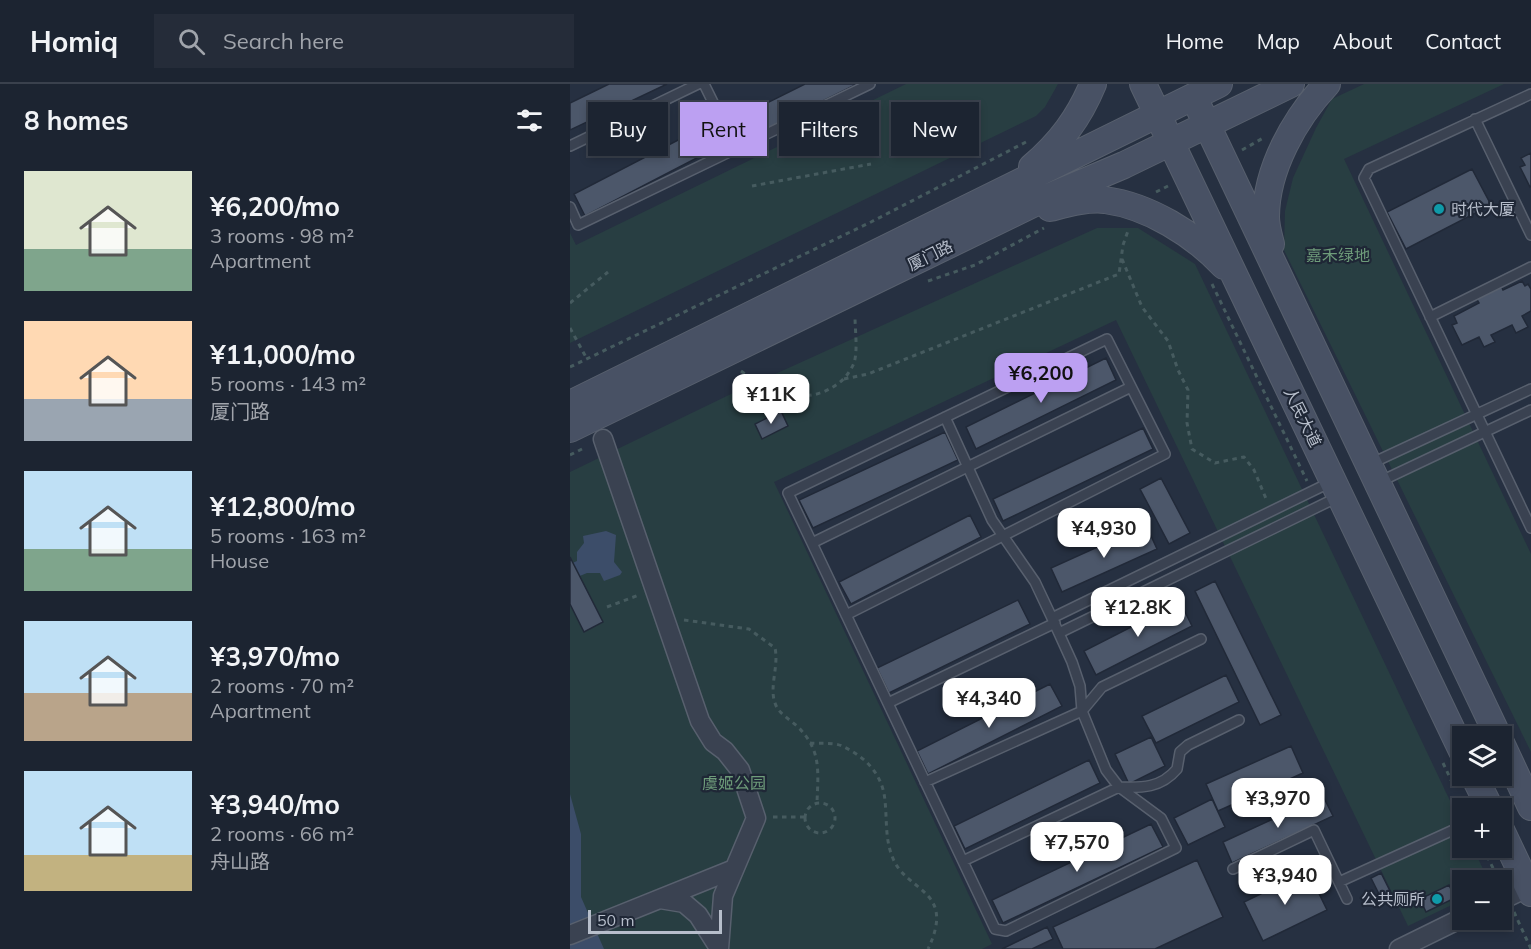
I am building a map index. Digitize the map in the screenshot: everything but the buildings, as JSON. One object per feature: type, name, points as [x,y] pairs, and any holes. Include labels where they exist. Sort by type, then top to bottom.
[{"type":"main road","name":"人民大道","points":[[1143,84],[1452,730]]},
{"type":"main road","name":"厦门路","points":[[570,429],[1007,203],[1158,114],[1190,90],[1219,84]]},
{"type":"main road","name":"厦门路","points":[[570,405],[1007,203],[1171,142],[1291,84]]},
{"type":"main road","points":[[1275,268],[1266,218],[1275,171],[1296,126],[1327,84]]},
{"type":"main road","points":[[1007,203],[1084,108],[1089,87]]},
{"type":"main road","points":[[1190,90],[1493,726]]},
{"type":"main road","points":[[1007,203],[1074,203],[1104,200],[1159,218],[1185,231],[1205,246],[1237,279]]},
{"type":"main road","points":[[1512,766],[1531,807]]},
{"type":"main road","points":[[1510,858],[1520,893]]},
{"type":"street","points":[[603,439],[700,721],[713,742],[725,751],[740,770],[756,818],[748,842],[723,896],[720,949]]},
{"type":"street","points":[[570,935],[734,869]]},
{"type":"street","points":[[656,900],[684,903],[698,915],[720,949]]},
{"type":"street","points":[[1399,949],[1452,923]]},
{"type":"lane","points":[[570,146],[698,84]]},
{"type":"lane","points":[[704,84],[713,102]]},
{"type":"lane","points":[[767,133],[870,84]]},
{"type":"lane","points":[[1531,94],[1369,169],[1364,177],[1531,528]]},
{"type":"lane","points":[[1475,119],[1531,235]]},
{"type":"lane","points":[[570,207],[578,225],[720,156]]},
{"type":"lane","points":[[1430,317],[1531,267]]},
{"type":"lane","points":[[846,615],[1001,536],[1165,454],[1107,339],[945,417],[788,493],[995,929],[999,932],[1006,931],[1176,849],[1161,818],[1119,787],[1106,770],[1082,711],[1080,686],[1054,620],[1035,582],[1001,536],[945,417]]},
{"type":"lane","points":[[812,543],[1131,387]]},
{"type":"lane","points":[[1373,474],[1476,415],[1531,389]]},
{"type":"lane","points":[[1373,474],[1485,432],[1531,410]]},
{"type":"lane","points":[[888,703],[1270,511],[1337,488]]},
{"type":"lane","points":[[1059,633],[1337,488]]},
{"type":"lane","points":[[925,782],[1082,711],[1102,687],[1201,639]]},
{"type":"lane","points":[[963,861],[1119,787],[1141,788],[1160,784],[1177,769],[1180,752],[1188,745],[1239,720]]},
{"type":"lane","points":[[1233,869],[1314,830],[1347,899]]},
{"type":"lane","points":[[1339,882],[1452,831]]},
{"type":"path","points":[[570,367],[871,222],[1031,139]]},
{"type":"path","points":[[752,186],[871,164]]},
{"type":"path","points":[[918,286],[975,265],[1048,226]]},
{"type":"path","points":[[741,371],[762,386],[791,396],[807,396],[828,390],[844,380],[868,374],[1119,274],[1129,228]]},
{"type":"path","points":[[1121,257],[1143,307],[1168,341],[1188,390],[1187,423],[1192,449],[1215,463],[1244,457],[1254,470],[1270,511]]},
{"type":"path","points":[[570,303],[609,272]]},
{"type":"path","points":[[844,321],[865,311]]},
{"type":"path","points":[[844,380],[854,363],[855,316]]},
{"type":"path","points":[[570,328],[587,359]]},
{"type":"path","points":[[731,376],[752,366]]},
{"type":"path","points":[[570,455],[603,439]]},
{"type":"path","points":[[607,607],[654,588]]},
{"type":"path","points":[[665,618],[749,629],[775,648],[778,661],[773,695],[775,705],[807,736],[819,764],[817,803]]},
{"type":"path","points":[[810,743],[841,745],[876,771],[885,802],[892,857],[898,868],[928,894],[935,909],[936,928],[928,949]]},
{"type":"path","points":[[817,803],[827,805],[834,812],[832,827],[824,833],[814,832],[807,826],[804,816],[808,808],[817,803]]},
{"type":"path","points":[[756,818],[804,816]]},
{"type":"path","points":[[1520,893],[1531,949]]},
{"type":"green space","points":[[906,84],[1058,84],[1045,107],[1036,116],[979,144],[979,102],[891,102],[891,156],[954,156],[570,343],[570,233],[576,245],[758,156],[767,156],[767,152],[779,146],[779,156],[879,156],[879,102],[869,102]]},
{"type":"green space","name":"嘉禾绿地","points":[[1364,84],[1504,84],[1344,159],[1531,554],[1531,752],[1284,250],[1285,211],[1293,178],[1316,128],[1332,99]]},
{"type":"green space","name":"虞姬公园","points":[[1097,228],[1138,228],[1195,264],[1452,805],[1452,858],[1478,858],[1484,870],[1452,870],[1452,905],[1408,926],[1116,320],[774,482],[992,944],[982,949],[570,949],[570,472],[731,394]]},
{"type":"water","points":[[606,531],[616,535],[614,562],[622,572],[620,575],[604,581],[600,573],[587,573],[570,580],[570,564],[577,561],[577,552],[584,543],[583,536]]},
{"type":"water","points":[[570,794],[581,834],[581,897],[604,949],[570,949]]},
{"type":"place","name":"时代大厦","points":[[1439,209]]},
{"type":"place","name":"公共厕所","points":[[1437,899]]}]
